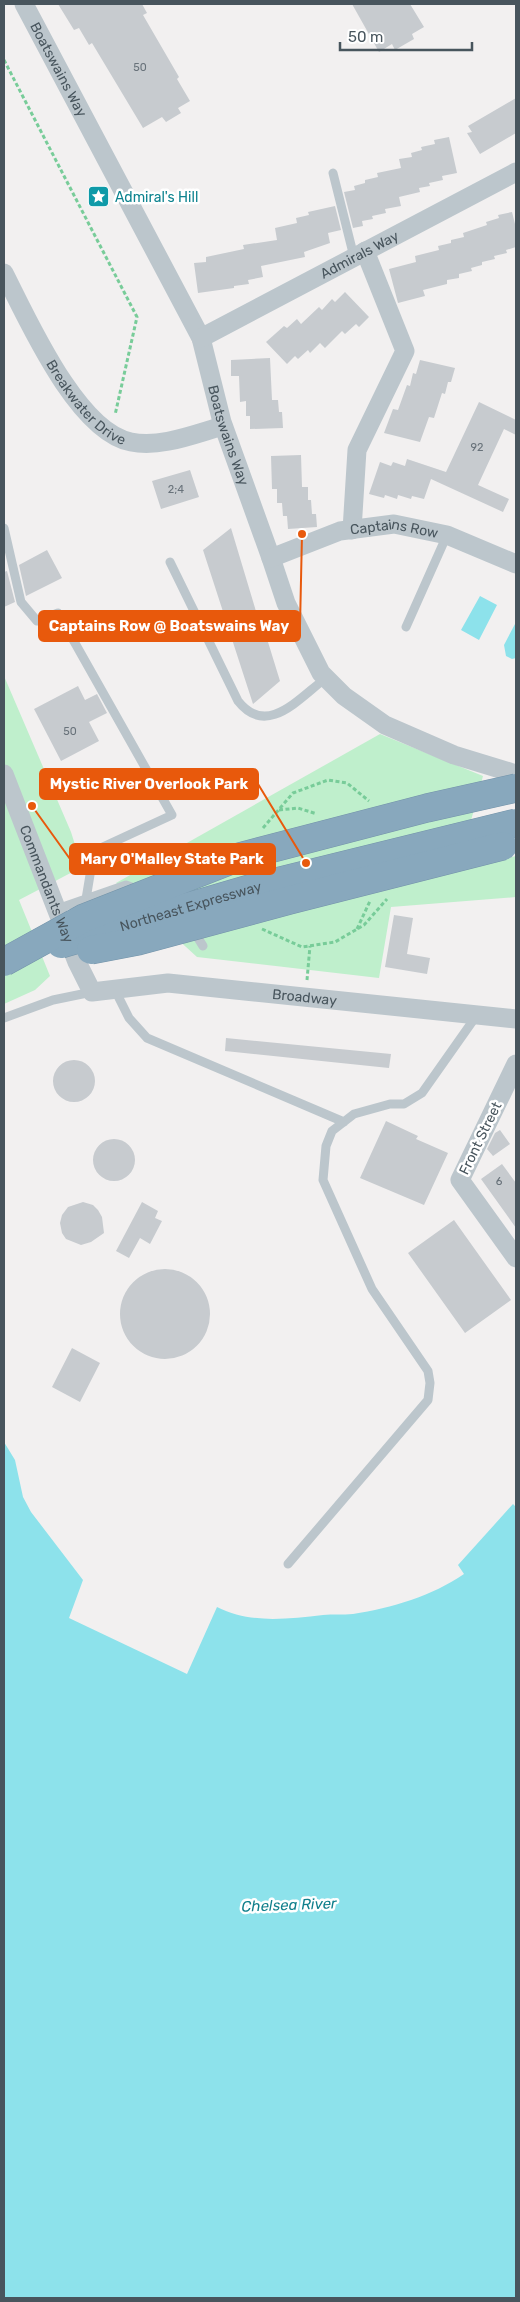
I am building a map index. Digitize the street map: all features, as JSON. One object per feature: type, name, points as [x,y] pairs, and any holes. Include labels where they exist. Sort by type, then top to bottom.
[{"type":"highway","points":[[8,961],[84,918],[239,857],[427,808],[516,788]]},
{"type":"highway","name":"Northeast Expressway","points":[[8,961],[261,885],[516,823]]},
{"type":"highway","points":[[8,961],[103,948],[138,941],[300,897],[516,843]]},
{"type":"street","name":"Boatswains Way","points":[[24,4],[201,338],[223,426],[272,558],[286,603],[321,673],[344,696],[385,725],[454,755],[516,774]]},
{"type":"street","name":"Admirals Way","points":[[201,338],[516,172]]},
{"type":"street","points":[[352,530],[357,450],[405,351],[360,254]]},
{"type":"street","name":"Breakwater Drive","points":[[4,273],[51,364],[66,388],[88,413],[111,434],[129,442],[162,442],[223,426]]},
{"type":"street","name":"Captains Row","points":[[272,558],[340,531],[394,524],[447,535],[516,564]]},
{"type":"street","name":"Commandants Way","points":[[4,774],[77,962],[92,992]]},
{"type":"street","name":"Broadway","points":[[92,992],[168,983],[516,1019]]},
{"type":"street","name":"Front Street","points":[[516,1064],[460,1180],[516,1258]]},
{"type":"lane","points":[[333,173],[360,254]]},
{"type":"lane","points":[[4,528],[22,602],[37,621],[58,613],[172,815],[94,851],[86,899]]},
{"type":"lane","points":[[406,627],[447,535]]},
{"type":"lane","points":[[170,562],[238,702],[246,712],[261,718],[277,715],[326,678]]},
{"type":"lane","points":[[57,909],[126,885],[177,905],[203,946]]},
{"type":"lane","points":[[115,990],[129,1018],[147,1038],[344,1122]]},
{"type":"lane","points":[[4,1018],[53,1000],[92,992]]},
{"type":"lane","points":[[288,1564],[428,1400],[430,1383],[428,1371],[372,1289],[323,1180],[326,1146],[332,1131],[354,1114],[390,1104],[404,1104],[422,1093],[477,1015]]},
{"type":"path","points":[[4,60],[137,317],[111,434]]},
{"type":"path","points":[[306,997],[310,946]]},
{"type":"green space","points":[[4,676],[71,832],[82,867],[19,900],[50,976],[35,990],[4,1004]]},
{"type":"green space","points":[[380,734],[483,776],[458,869],[516,856],[516,897],[391,907],[379,978],[197,957],[116,883]]},
{"type":"water","points":[[480,596],[497,605],[479,640],[461,630]]},
{"type":"water","points":[[515,624],[516,658],[512,659],[506,656],[504,645]]},
{"type":"water","name":"Chelsea River","points":[[4,1442],[15,1460],[23,1497],[31,1512],[83,1580],[69,1618],[187,1674],[217,1607],[243,1616],[282,1619],[353,1614],[411,1600],[439,1589],[464,1574],[458,1565],[513,1504],[516,1507],[516,2298],[4,2298]]},
{"type":"building","points":[[58,4],[142,4],[147,13],[143,15],[179,77],[177,79],[190,101],[178,108],[181,113],[166,122],[162,117],[143,128],[92,43],[89,45],[79,28],[74,30]]},
{"type":"building","points":[[352,4],[410,4],[424,27],[412,34],[414,39],[395,50],[392,44],[379,52]]},
{"type":"building","points":[[516,98],[516,133],[480,154],[467,133],[472,132],[468,126]]},
{"type":"building","points":[[449,137],[457,173],[442,176],[443,180],[429,183],[430,186],[419,188],[420,192],[399,197],[401,206],[385,209],[386,213],[372,216],[373,219],[362,221],[363,226],[353,228],[344,192],[355,190],[354,186],[365,183],[365,180],[378,177],[377,173],[401,168],[399,159],[412,157],[411,153],[422,150],[421,147],[435,144],[434,140]]},
{"type":"building","points":[[335,206],[341,230],[328,233],[330,243],[304,252],[305,257],[261,266],[263,277],[248,280],[249,284],[198,293],[194,263],[206,262],[206,257],[244,249],[243,245],[277,240],[275,228],[297,223],[296,218],[309,215],[308,212]]},
{"type":"building","points":[[512,212],[516,228],[516,247],[506,250],[507,253],[494,256],[495,259],[482,262],[482,265],[471,268],[472,271],[459,274],[459,278],[447,280],[447,284],[423,290],[425,296],[398,303],[389,269],[416,262],[415,256],[439,250],[438,246],[464,237],[463,233],[487,225],[486,222],[499,218],[498,215]]},
{"type":"building","points":[[345,292],[369,317],[359,327],[356,324],[345,334],[342,331],[325,348],[320,343],[310,353],[308,350],[298,359],[295,356],[287,364],[266,342],[284,326],[287,328],[297,319],[301,324],[319,307],[322,310],[332,299],[335,302]]},
{"type":"building","points":[[270,358],[272,400],[278,400],[279,412],[282,412],[283,428],[250,429],[250,416],[246,416],[246,401],[240,402],[239,376],[231,376],[231,360]]},
{"type":"building","points":[[420,360],[455,368],[451,382],[448,382],[445,394],[442,393],[434,418],[429,417],[420,442],[384,433],[393,409],[398,410],[407,385],[410,386],[413,373],[416,374]]},
{"type":"building","points":[[479,402],[516,420],[516,435],[504,429],[478,485],[509,499],[503,512],[431,479],[424,499],[412,496],[411,499],[398,495],[397,499],[385,495],[384,498],[369,494],[380,462],[391,466],[393,462],[405,466],[407,459],[446,472]]},
{"type":"building","points":[[301,455],[302,487],[308,487],[308,500],[311,500],[312,514],[316,514],[317,527],[288,529],[287,516],[283,516],[282,503],[277,503],[277,489],[272,489],[271,456]]},
{"type":"building","points":[[190,470],[199,497],[161,509],[152,481]]},
{"type":"building","points":[[231,528],[258,618],[260,616],[280,681],[253,704],[203,550]]},
{"type":"building","points":[[47,550],[62,578],[26,596],[19,565]]},
{"type":"building","points":[[7,571],[15,602],[4,607],[4,572]]},
{"type":"building","points":[[78,686],[85,700],[97,694],[107,713],[89,722],[99,741],[61,761],[34,709]]},
{"type":"building","points":[[394,915],[413,918],[407,954],[430,958],[427,974],[385,967]]},
{"type":"building","points":[[226,1038],[391,1054],[389,1068],[225,1051]]},
{"type":"building","points":[[78,1060],[86,1063],[92,1069],[95,1081],[92,1093],[86,1099],[70,1102],[62,1099],[56,1093],[53,1077],[56,1069],[62,1063]]},
{"type":"building","points":[[386,1121],[418,1136],[416,1139],[448,1153],[424,1205],[360,1178]]},
{"type":"building","points":[[500,1130],[510,1144],[493,1156],[487,1149],[495,1133]]},
{"type":"building","points":[[118,1139],[126,1142],[132,1148],[135,1160],[132,1172],[126,1178],[110,1181],[102,1178],[96,1172],[93,1156],[96,1148],[102,1142]]},
{"type":"building","points":[[502,1164],[516,1183],[516,1228],[481,1179]]},
{"type":"building","points":[[83,1202],[93,1205],[98,1210],[102,1217],[104,1233],[91,1242],[81,1245],[66,1239],[62,1233],[60,1223],[62,1215],[68,1207]]},
{"type":"building","points":[[142,1202],[158,1211],[155,1218],[162,1221],[150,1244],[140,1238],[129,1258],[116,1251]]},
{"type":"building","points":[[454,1220],[511,1300],[465,1333],[408,1253]]},
{"type":"building","points":[[165,1269],[182,1273],[197,1282],[206,1297],[210,1314],[206,1331],[197,1346],[182,1355],[165,1359],[148,1355],[133,1346],[124,1331],[120,1314],[124,1297],[133,1282],[148,1273]]},
{"type":"building","points":[[72,1348],[100,1363],[80,1402],[52,1387]]},
{"type":"place","name":"Admiral's Hill","points":[[99,197]]},
{"type":"place","name":"Captains Row @ Boatswains Way","points":[[302,534]]},
{"type":"place","name":"Mary O'Malley State Park","points":[[32,806]]},
{"type":"place","name":"Mystic River Overlook Park","points":[[306,863]]}]
